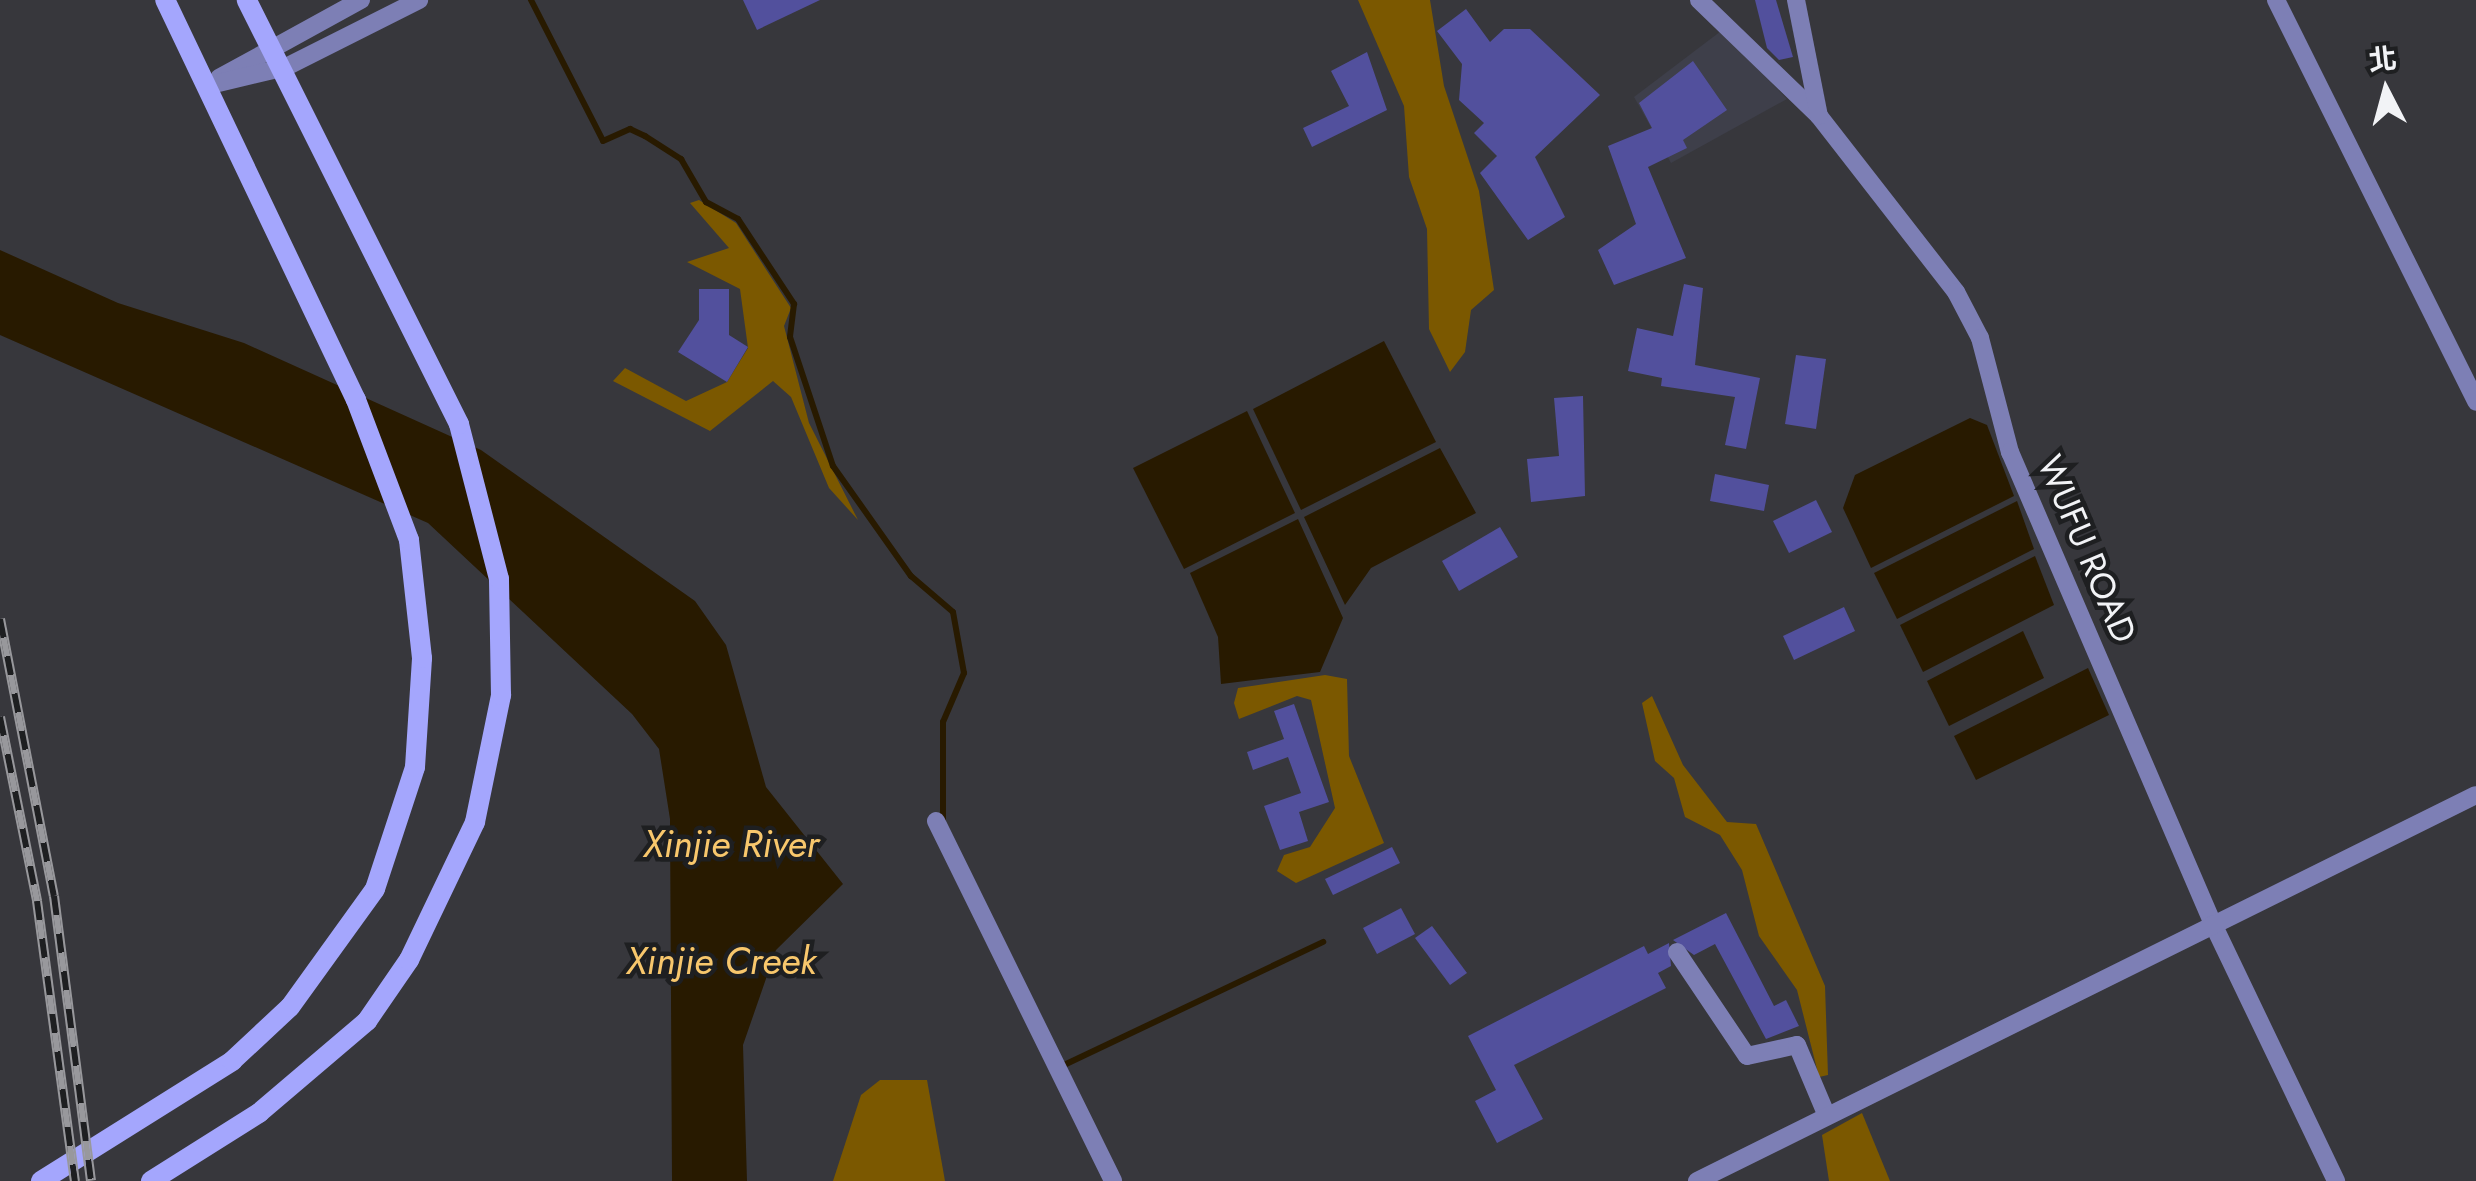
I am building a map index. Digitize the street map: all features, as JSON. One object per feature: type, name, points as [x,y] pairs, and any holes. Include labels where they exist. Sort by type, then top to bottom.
[{"type":"street","points":[[41,1181],[232,1061],[290,1008],[375,889],[414,767],[422,658],[414,581],[383,462],[165,0]]},
{"type":"street","points":[[151,1181],[326,1064],[398,975],[475,822],[503,661],[481,490],[438,375],[286,67],[270,46],[247,0]]},
{"type":"street","points":[[206,86],[270,46],[362,0]]},
{"type":"street","points":[[206,86],[286,67],[418,0]]},
{"type":"street","name":"WUFU ROAD","points":[[1699,0],[1819,116],[1956,292],[1980,338],[2010,452],[2212,924],[2336,1181]]},
{"type":"street","points":[[1796,0],[1819,116]]},
{"type":"street","points":[[2276,0],[2476,402]]},
{"type":"street","points":[[1697,1181],[2476,796]]},
{"type":"street","points":[[936,821],[1113,1181]]},
{"type":"street","points":[[1677,952],[1747,1056],[1797,1045],[1827,1116]]},
{"type":"shaded area","points":[[1358,0],[1430,0],[1444,86],[1479,191],[1494,290],[1471,310],[1465,352],[1450,372],[1429,329],[1427,229],[1409,177],[1404,106]]},
{"type":"shaded area","points":[[1721,31],[1787,99],[1671,163],[1634,97]]},
{"type":"shaded area","points":[[699,200],[736,223],[791,308],[784,326],[809,423],[858,520],[829,488],[791,397],[773,381],[710,431],[613,381],[625,368],[686,401],[727,382],[748,348],[740,289],[687,262],[729,248],[690,203]]},
{"type":"shaded area","points":[[1325,675],[1347,679],[1349,756],[1384,843],[1296,883],[1277,871],[1284,855],[1310,847],[1335,808],[1311,700],[1297,696],[1239,719],[1234,703],[1238,688]]},
{"type":"shaded area","points":[[1652,696],[1683,765],[1727,822],[1756,824],[1825,986],[1828,1075],[1819,1077],[1797,990],[1759,936],[1742,870],[1720,835],[1685,817],[1674,778],[1655,761],[1642,703]]},
{"type":"shaded area","points":[[880,1080],[927,1080],[945,1181],[833,1181],[861,1095]]},
{"type":"shaded area","points":[[1862,1113],[1890,1181],[1829,1181],[1822,1135]]},
{"type":"water","name":"Xinjie River","points":[[0,250],[118,303],[244,343],[481,450],[695,601],[726,645],[766,787],[843,884],[776,950],[743,1045],[747,1181],[672,1181],[670,819],[659,749],[632,714],[428,523],[0,335]]},
{"type":"water","points":[[1384,341],[1436,442],[1301,510],[1253,409]]},
{"type":"water","points":[[1247,411],[1295,513],[1184,569],[1133,468]]},
{"type":"water","points":[[1970,418],[1987,425],[2014,496],[1871,568],[1843,508],[1855,475]]},
{"type":"water","points":[[1440,448],[1476,513],[1371,568],[1345,605],[1304,517]]},
{"type":"water","points":[[2017,501],[2034,549],[1897,619],[1874,573]]},
{"type":"water","points":[[1298,519],[1343,618],[1320,672],[1221,684],[1218,637],[1190,573]]},
{"type":"water","points":[[2035,556],[2054,605],[1923,672],[1900,625]]},
{"type":"water","points":[[2023,631],[2044,678],[1949,726],[1927,681]]},
{"type":"water","points":[[2088,668],[2109,715],[1976,780],[1954,736]]},
{"type":"building","points":[[743,0],[820,0],[757,30]]},
{"type":"building","points":[[1755,0],[1776,0],[1793,57],[1779,60],[1767,48]]},
{"type":"building","points":[[1466,9],[1490,42],[1504,29],[1530,29],[1600,95],[1535,157],[1565,217],[1528,240],[1480,173],[1497,156],[1474,133],[1484,123],[1459,100],[1462,64],[1437,31]]},
{"type":"building","points":[[1367,52],[1387,110],[1312,147],[1303,128],[1349,106],[1331,71]]},
{"type":"building","points":[[1693,61],[1727,110],[1683,140],[1687,148],[1648,167],[1686,258],[1614,285],[1598,250],[1636,224],[1608,146],[1652,128],[1639,103]]},
{"type":"building","points":[[1684,284],[1703,288],[1695,365],[1760,378],[1746,449],[1725,445],[1735,397],[1661,386],[1662,378],[1628,371],[1637,328],[1673,336]]},
{"type":"building","points":[[699,289],[729,289],[729,335],[748,347],[727,382],[678,352],[699,320]]},
{"type":"building","points":[[1796,355],[1826,359],[1816,429],[1785,424]]},
{"type":"building","points":[[1583,396],[1585,496],[1531,502],[1527,459],[1559,456],[1554,398]]},
{"type":"building","points":[[1715,474],[1769,485],[1764,511],[1710,501]]},
{"type":"building","points":[[1816,500],[1832,532],[1789,553],[1773,521]]},
{"type":"building","points":[[1500,527],[1518,557],[1459,591],[1442,561]]},
{"type":"building","points":[[1844,607],[1855,631],[1794,660],[1783,636]]},
{"type":"building","points":[[1294,704],[1329,802],[1299,812],[1308,841],[1280,850],[1264,806],[1301,793],[1288,757],[1253,770],[1247,752],[1284,739],[1274,711]]},
{"type":"building","points":[[1392,847],[1400,863],[1333,895],[1325,879]]},
{"type":"building","points":[[1401,908],[1415,934],[1377,954],[1363,928]]},
{"type":"building","points":[[1726,913],[1774,1006],[1786,1000],[1799,1026],[1766,1039],[1715,944],[1694,955],[1673,940]]},
{"type":"building","points":[[1432,926],[1467,973],[1450,985],[1415,938]]},
{"type":"building","points":[[1669,943],[1671,966],[1658,973],[1666,988],[1514,1065],[1543,1119],[1497,1143],[1475,1101],[1496,1090],[1468,1036],[1644,946],[1648,954]]},
{"type":"waterway","points":[[531,0],[603,141],[630,129],[645,136],[681,159],[706,202],[738,219],[794,304],[790,337],[833,466],[911,576],[953,612],[964,673],[943,722],[943,820]]},
{"type":"waterway","points":[[1064,1065],[1323,942]]},
{"type":"railway","points":[[0,619],[54,896],[91,1181]]},
{"type":"railway","points":[[0,717],[37,901],[75,1181]]},
{"type":"water label","name":"Xinjie Creek","points":[[721,961]]}]
